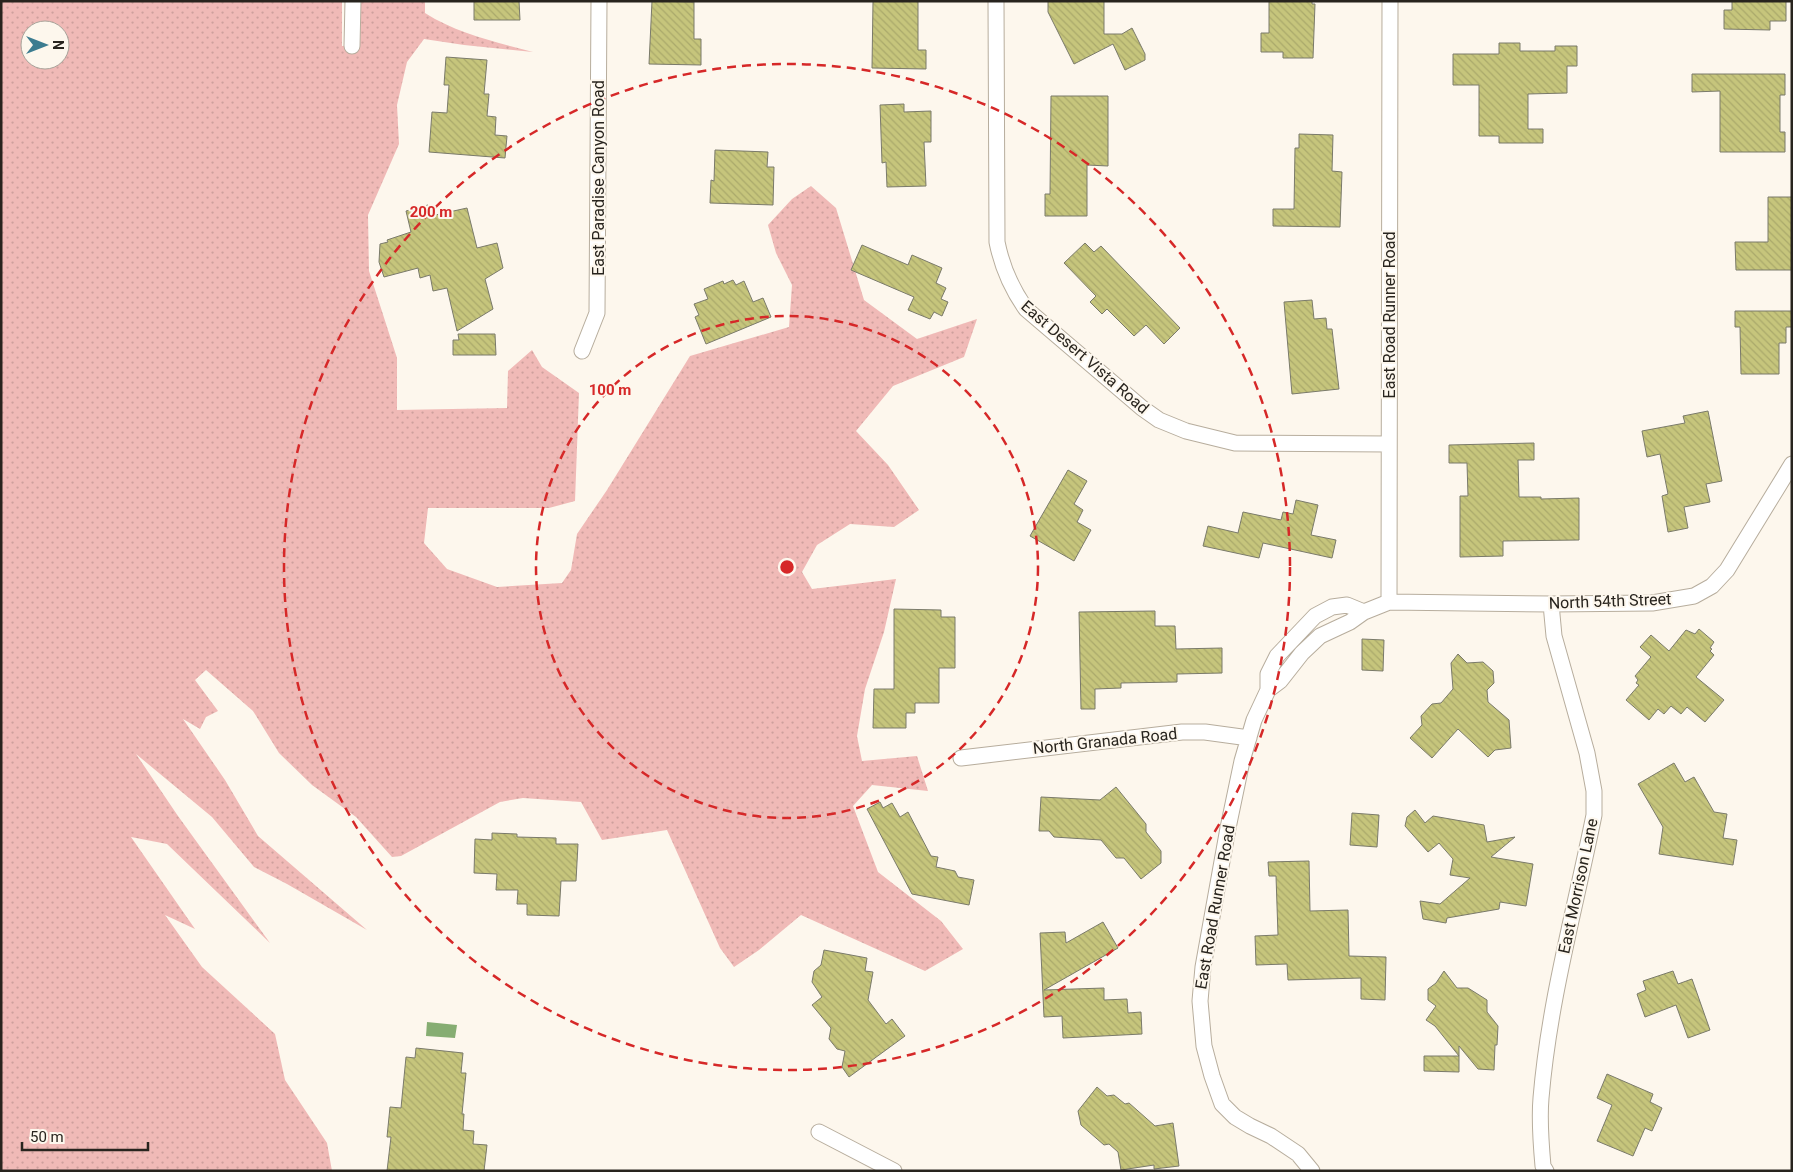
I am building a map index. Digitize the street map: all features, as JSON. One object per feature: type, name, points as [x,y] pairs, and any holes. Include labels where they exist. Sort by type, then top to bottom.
[{"type":"street","points":[[352,46],[353,1]]},
{"type":"street","name":"East Paradise Canyon Road","points":[[582,351],[597,313],[599,1]]},
{"type":"street","name":"East Desert Vista Road","points":[[996,1],[997,242],[1003,268],[1013,292],[1026,309],[1142,408],[1159,420],[1186,432],[1235,443],[1389,444]]},
{"type":"street","name":"East Road Runner Road","points":[[1312,1171],[1298,1154],[1271,1136],[1243,1122],[1222,1104],[1204,1046],[1200,1001],[1203,968],[1228,828],[1242,761],[1254,720],[1268,690],[1268,674],[1277,656],[1315,616],[1332,607],[1347,605],[1364,612],[1389,602],[1390,1]]},
{"type":"street","name":"North 54th Street","points":[[1389,602],[1652,603],[1694,596],[1712,586],[1727,570],[1792,464]]},
{"type":"street","name":"East Morrison Lane","points":[[1546,1171],[1543,1166],[1540,1099],[1549,1026],[1585,859],[1594,807],[1594,790],[1587,753],[1554,636],[1551,604]]},
{"type":"street","name":"North Granada Road","points":[[961,758],[1182,732],[1205,732],[1249,738]]},
{"type":"street","points":[[819,1132],[894,1171]]},
{"type":"shaded area","points":[[1,1],[342,1],[342,46],[360,45],[361,1],[425,1],[425,13],[451,27],[478,37],[533,52],[424,39],[407,62],[397,105],[399,144],[368,215],[369,271],[397,358],[397,410],[507,408],[508,371],[532,350],[542,367],[579,393],[575,501],[549,508],[428,508],[424,543],[447,569],[497,587],[562,583],[571,570],[577,534],[607,490],[690,356],[789,327],[792,285],[776,253],[768,225],[792,199],[811,186],[836,208],[864,300],[917,339],[977,319],[964,357],[893,386],[856,431],[888,465],[919,510],[894,527],[850,524],[817,545],[802,572],[812,589],[896,579],[884,632],[865,689],[857,736],[862,761],[917,756],[928,791],[872,785],[853,806],[878,872],[941,921],[963,949],[925,971],[801,915],[759,950],[734,967],[720,948],[667,830],[602,840],[581,802],[523,798],[500,802],[401,856],[392,857],[356,817],[312,785],[279,753],[253,711],[206,670],[195,680],[218,711],[206,717],[200,729],[183,719],[225,780],[258,836],[367,930],[254,867],[212,817],[136,754],[178,816],[270,943],[167,844],[131,837],[195,929],[165,915],[202,967],[275,1034],[285,1080],[327,1143],[332,1171],[1,1171]]},
{"type":"shaded area","points":[[427,1022],[457,1025],[455,1038],[426,1036]]},
{"type":"building","points":[[474,1],[519,1],[520,20],[474,20]]},
{"type":"building","points":[[652,1],[694,2],[694,39],[701,39],[701,65],[649,64]]},
{"type":"building","points":[[873,1],[918,1],[918,50],[926,50],[926,69],[872,68]]},
{"type":"building","points":[[1048,1],[1104,1],[1104,34],[1122,34],[1132,28],[1145,54],[1145,60],[1125,70],[1113,44],[1074,64],[1048,12]]},
{"type":"building","points":[[1269,1],[1312,1],[1312,4],[1315,4],[1313,58],[1283,58],[1283,52],[1261,52],[1261,33],[1269,33]]},
{"type":"building","points":[[1732,1],[1786,1],[1786,21],[1770,21],[1770,30],[1724,29],[1724,10],[1732,10]]},
{"type":"building","points":[[1499,43],[1520,43],[1520,51],[1555,51],[1555,46],[1577,46],[1577,66],[1567,66],[1567,93],[1528,94],[1528,129],[1543,129],[1543,143],[1499,143],[1499,136],[1479,136],[1479,85],[1453,85],[1453,54],[1499,54]]},
{"type":"building","points":[[446,57],[487,60],[484,94],[489,94],[487,116],[496,117],[495,135],[507,136],[505,158],[429,152],[432,112],[447,113],[449,85],[444,85]]},
{"type":"building","points":[[1692,74],[1785,74],[1785,95],[1780,95],[1780,132],[1785,132],[1785,152],[1720,152],[1720,91],[1692,92]]},
{"type":"building","points":[[1051,96],[1108,96],[1108,166],[1087,165],[1087,216],[1045,216],[1045,194],[1050,194]]},
{"type":"building","points":[[904,104],[904,112],[931,111],[931,142],[924,142],[926,186],[887,187],[886,162],[882,163],[880,105]]},
{"type":"building","points":[[1299,134],[1333,135],[1332,171],[1342,172],[1340,227],[1273,226],[1273,209],[1294,209],[1295,148],[1299,148]]},
{"type":"building","points":[[715,150],[768,152],[767,167],[774,167],[773,205],[710,203],[711,180],[714,181]]},
{"type":"building","points":[[1768,197],[1792,197],[1792,270],[1736,270],[1735,242],[1768,242]]},
{"type":"building","points":[[428,205],[431,216],[467,208],[477,248],[497,243],[503,268],[485,279],[493,309],[457,331],[447,288],[433,291],[430,275],[420,278],[418,268],[384,277],[379,262],[380,244],[411,232],[406,211]]},
{"type":"building","points":[[1085,243],[1094,252],[1101,246],[1180,328],[1164,344],[1146,325],[1134,336],[1107,309],[1102,314],[1090,302],[1096,296],[1064,263]]},
{"type":"building","points":[[862,245],[908,265],[912,255],[942,268],[936,283],[946,288],[941,299],[948,302],[942,316],[934,312],[930,319],[908,310],[914,297],[851,270]]},
{"type":"building","points":[[733,280],[736,285],[744,281],[753,302],[763,298],[771,317],[706,344],[695,317],[699,315],[694,304],[708,299],[704,289],[723,281],[724,284]]},
{"type":"building","points":[[1312,300],[1314,319],[1326,318],[1327,329],[1332,329],[1339,389],[1292,394],[1284,302]]},
{"type":"building","points":[[1735,311],[1792,311],[1792,327],[1786,327],[1786,343],[1779,343],[1779,374],[1741,374],[1740,327],[1735,327]]},
{"type":"building","points":[[458,334],[495,334],[496,355],[453,355],[453,340],[459,340]]},
{"type":"building","points":[[1708,411],[1722,481],[1706,484],[1710,502],[1684,507],[1688,528],[1668,532],[1662,496],[1668,494],[1660,454],[1647,457],[1642,431],[1685,423],[1683,416]]},
{"type":"building","points":[[1534,443],[1534,460],[1518,460],[1519,497],[1541,497],[1541,499],[1579,498],[1579,540],[1503,541],[1503,556],[1460,557],[1460,496],[1468,496],[1467,463],[1449,463],[1449,445]]},
{"type":"building","points":[[1068,470],[1087,481],[1074,504],[1083,510],[1077,522],[1091,530],[1074,561],[1030,536]]},
{"type":"building","points":[[1296,500],[1318,505],[1311,535],[1336,540],[1332,558],[1263,543],[1259,558],[1203,546],[1208,526],[1238,533],[1243,512],[1281,520],[1283,512],[1293,514]]},
{"type":"building","points":[[894,609],[941,610],[941,617],[955,617],[955,668],[939,668],[939,703],[915,703],[915,713],[906,713],[906,728],[873,728],[874,689],[894,689]]},
{"type":"building","points":[[1155,611],[1155,626],[1175,626],[1176,649],[1222,648],[1222,673],[1177,674],[1177,682],[1121,683],[1121,688],[1095,689],[1095,709],[1081,709],[1079,612]]},
{"type":"building","points":[[1699,629],[1714,642],[1710,651],[1714,655],[1696,677],[1724,700],[1705,722],[1687,707],[1681,714],[1671,706],[1664,714],[1658,709],[1649,720],[1626,700],[1639,685],[1636,683],[1638,680],[1635,676],[1651,657],[1640,647],[1651,635],[1669,651],[1686,630],[1695,634]]},
{"type":"building","points":[[1362,639],[1384,640],[1383,671],[1362,670]]},
{"type":"building","points":[[1458,654],[1467,663],[1483,662],[1493,671],[1494,683],[1487,690],[1488,702],[1509,720],[1511,748],[1495,750],[1488,757],[1458,729],[1432,758],[1410,738],[1422,725],[1421,716],[1432,704],[1441,703],[1453,689],[1451,663]]},
{"type":"building","points":[[1674,763],[1685,782],[1694,777],[1714,812],[1727,814],[1723,838],[1737,840],[1733,865],[1659,854],[1663,827],[1638,784]]},
{"type":"building","points":[[1116,787],[1146,824],[1146,832],[1161,851],[1161,863],[1141,879],[1124,858],[1116,858],[1101,840],[1054,837],[1049,831],[1039,831],[1041,797],[1100,800]]},
{"type":"building","points":[[880,802],[883,808],[892,803],[900,817],[908,812],[931,856],[938,857],[936,867],[955,871],[958,877],[974,880],[969,905],[912,894],[867,809]]},
{"type":"building","points":[[1415,810],[1425,823],[1433,816],[1484,825],[1487,842],[1515,837],[1491,857],[1533,864],[1526,906],[1500,902],[1499,909],[1447,918],[1446,923],[1423,919],[1420,901],[1440,904],[1470,878],[1450,875],[1453,859],[1439,843],[1428,852],[1405,826],[1407,817]]},
{"type":"building","points":[[1352,813],[1379,815],[1377,847],[1350,845]]},
{"type":"building","points":[[492,833],[517,834],[517,837],[556,838],[556,844],[578,844],[576,881],[561,881],[559,916],[527,915],[527,904],[517,904],[518,890],[496,890],[497,874],[474,873],[475,839],[492,840]]},
{"type":"building","points":[[1309,861],[1310,911],[1348,910],[1349,956],[1386,957],[1385,1000],[1361,999],[1361,978],[1288,980],[1287,964],[1256,965],[1255,936],[1278,935],[1276,876],[1269,876],[1268,862]]},
{"type":"building","points":[[1103,922],[1118,948],[1044,990],[1104,988],[1104,1000],[1127,999],[1128,1013],[1141,1012],[1142,1034],[1063,1038],[1062,1016],[1044,1017],[1040,933],[1065,932],[1066,943]]},
{"type":"building","points":[[824,950],[867,958],[865,971],[873,972],[868,1000],[886,1024],[892,1019],[905,1036],[849,1077],[842,1067],[845,1051],[837,1049],[829,1039],[831,1028],[812,1005],[822,997],[812,982],[814,971],[821,965]]},
{"type":"building","points":[[1444,971],[1457,988],[1468,988],[1487,1000],[1487,1012],[1498,1026],[1494,1070],[1478,1069],[1459,1046],[1459,1056],[1435,1026],[1426,1020],[1436,1006],[1428,1000],[1428,989],[1436,983]]},
{"type":"building","points":[[1673,971],[1678,984],[1692,979],[1710,1030],[1688,1038],[1676,1005],[1645,1017],[1637,994],[1646,990],[1643,981]]},
{"type":"building","points":[[416,1048],[463,1053],[461,1073],[466,1073],[462,1114],[464,1114],[463,1130],[474,1131],[473,1144],[487,1145],[484,1171],[387,1171],[391,1137],[387,1137],[390,1107],[401,1108],[406,1057],[415,1058]]},
{"type":"building","points":[[1424,1056],[1459,1056],[1459,1072],[1424,1071]]},
{"type":"building","points":[[1607,1074],[1653,1094],[1650,1102],[1662,1108],[1652,1131],[1645,1128],[1633,1156],[1597,1141],[1612,1105],[1597,1098]]},
{"type":"building","points":[[1097,1087],[1107,1096],[1114,1095],[1125,1104],[1129,1103],[1155,1126],[1173,1123],[1179,1166],[1154,1169],[1154,1165],[1121,1170],[1118,1152],[1109,1144],[1104,1145],[1081,1125],[1078,1111]]}]
